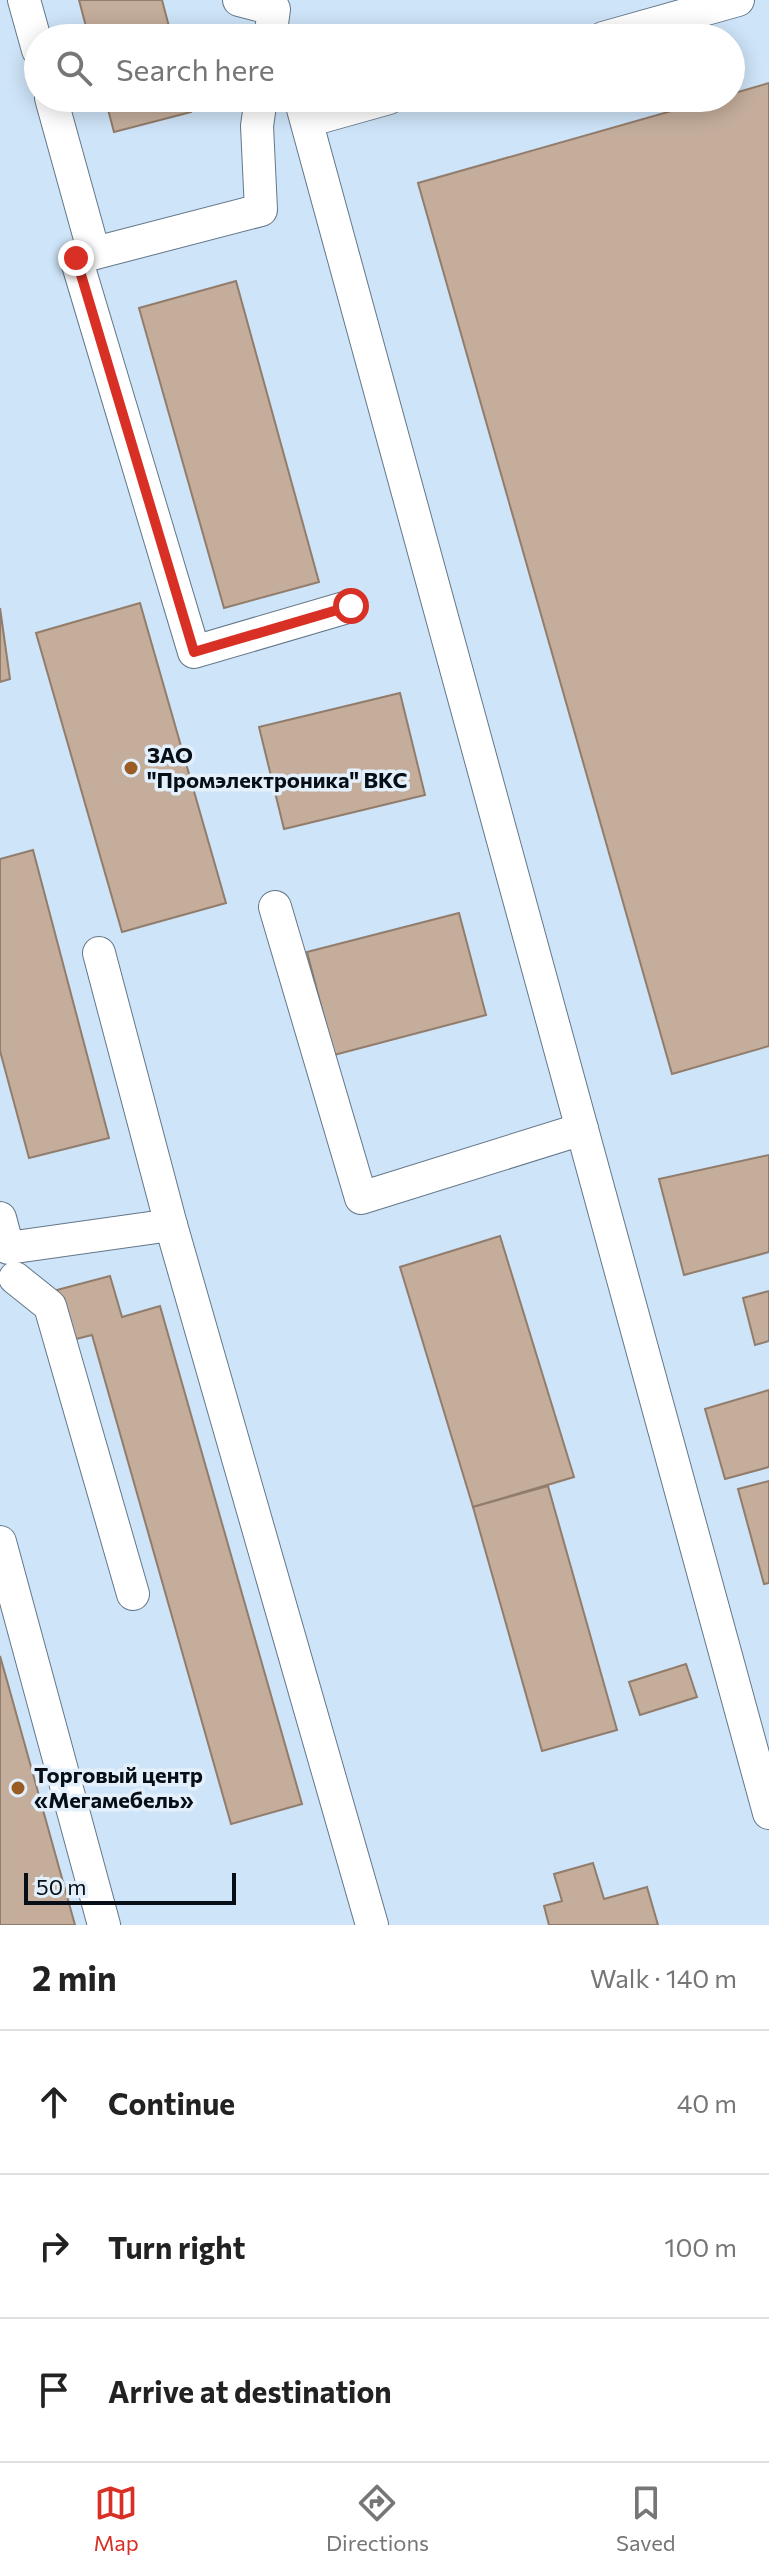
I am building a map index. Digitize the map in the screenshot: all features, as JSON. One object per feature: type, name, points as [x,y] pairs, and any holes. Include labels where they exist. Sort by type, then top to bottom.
[{"type":"lane","points":[[24,0],[31,24]]},
{"type":"lane","points":[[239,0],[275,21]]},
{"type":"lane","points":[[653,24],[738,0]]},
{"type":"lane","points":[[55,112],[94,253]]},
{"type":"lane","points":[[259,112],[261,210],[76,258],[194,652],[351,606]]},
{"type":"lane","points":[[305,112],[769,1813]]},
{"type":"lane","points":[[275,907],[361,1198],[582,1129]]},
{"type":"lane","points":[[99,953],[171,1225],[372,1925]]},
{"type":"lane","points":[[6,1256],[171,1225]]},
{"type":"lane","points":[[6,1256],[50,1306],[133,1594]]},
{"type":"lane","points":[[0,1542],[104,1925]]},
{"type":"building","points":[[79,0],[162,0],[168,24],[85,24]]},
{"type":"building","points":[[769,83],[769,1046],[672,1074],[418,183],[668,112],[745,112],[745,90]]},
{"type":"building","points":[[109,112],[191,112],[114,132]]},
{"type":"building","points":[[236,281],[319,582],[224,608],[139,308]]},
{"type":"building","name":"ЗАО \"Промэлектроника\" ВКС","points":[[140,603],[226,903],[122,932],[36,633]]},
{"type":"building","points":[[0,608],[10,679],[0,682]]},
{"type":"building","points":[[400,693],[425,795],[284,829],[259,727]]},
{"type":"building","points":[[33,850],[109,1138],[29,1158],[0,1051],[0,859]]},
{"type":"building","points":[[459,913],[486,1015],[334,1055],[307,952]]},
{"type":"building","points":[[769,1155],[769,1252],[684,1275],[659,1179]]},
{"type":"building","points":[[500,1236],[574,1477],[473,1507],[400,1267]]},
{"type":"building","points":[[110,1276],[122,1317],[160,1306],[302,1804],[231,1824],[92,1335],[72,1340],[57,1290]]},
{"type":"building","points":[[769,1291],[769,1341],[755,1345],[743,1298]]},
{"type":"building","points":[[769,1390],[769,1467],[725,1479],[705,1409]]},
{"type":"building","points":[[769,1481],[769,1583],[764,1584],[738,1489]]},
{"type":"building","points":[[548,1486],[617,1730],[542,1751],[473,1507]]},
{"type":"building","name":"Торговый центр «Мегамебель»","points":[[0,1656],[6,1677],[75,1925],[0,1925]]},
{"type":"building","points":[[686,1664],[697,1697],[640,1715],[629,1682]]},
{"type":"building","points":[[593,1863],[604,1899],[647,1887],[658,1925],[549,1925],[544,1906],[562,1901],[554,1874]]},
{"type":"place","name":"ЗАО \"Промэлектроника\" ВКС","points":[[131,768]]},
{"type":"place","name":"Торговый центр «Мегамебель»","points":[[18,1788]]},
{"type":"route","points":[[76,258],[194,652],[351,606]]}]
